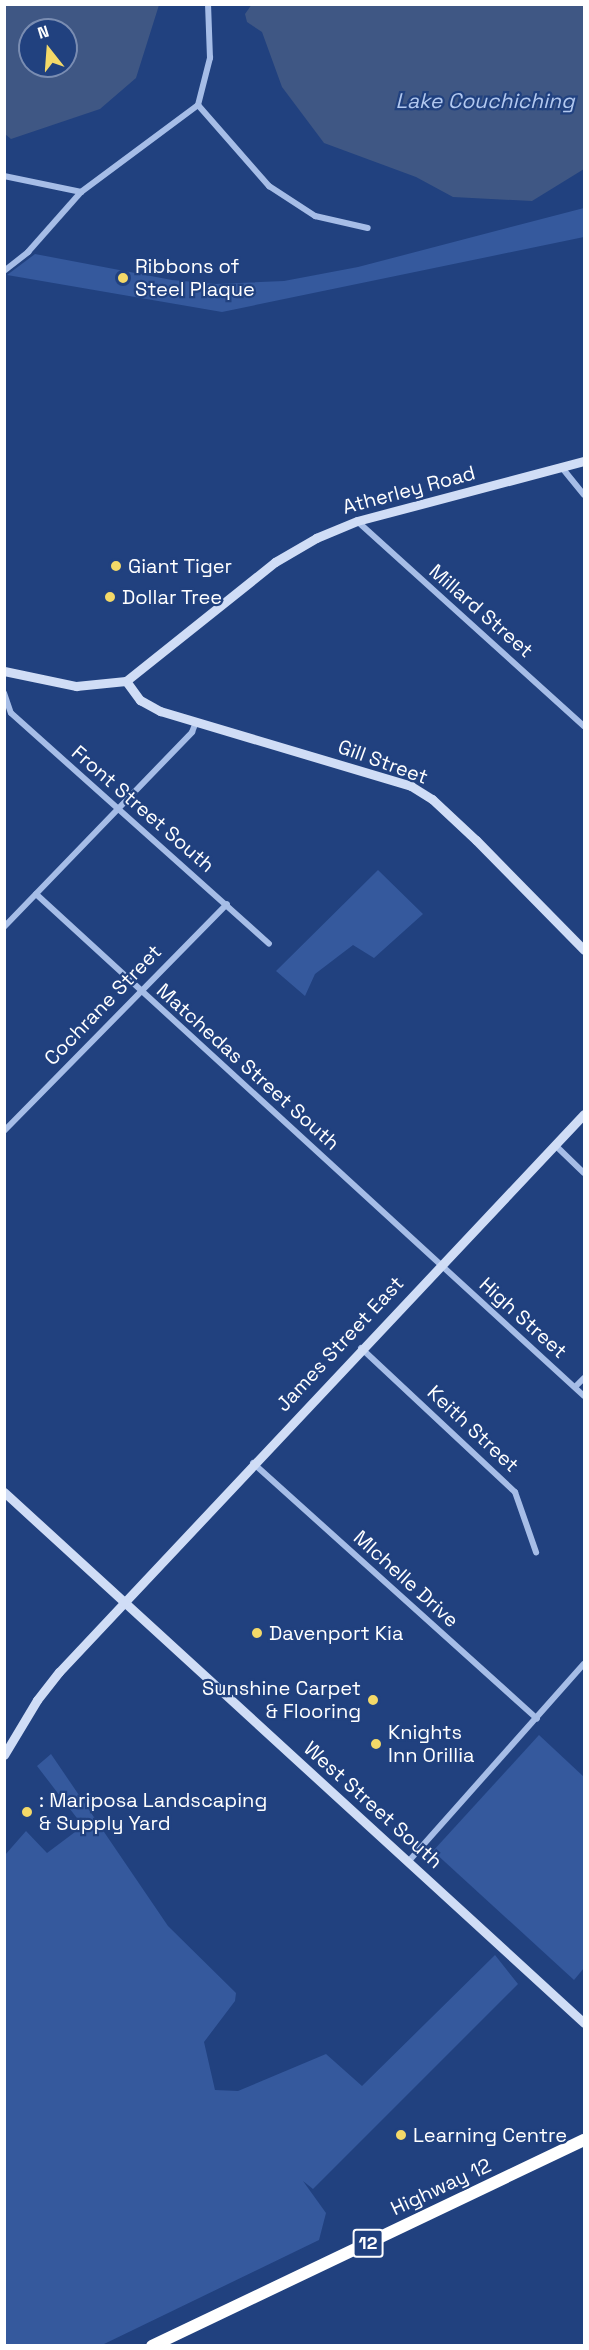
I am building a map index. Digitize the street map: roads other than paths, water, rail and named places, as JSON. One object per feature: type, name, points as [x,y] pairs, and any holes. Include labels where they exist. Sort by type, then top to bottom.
[{"type":"highway","name":"Highway 12","points":[[152,2346],[585,2140]]},
{"type":"street","points":[[4,271],[28,252],[81,192],[198,105],[210,58],[208,4]]},
{"type":"street","points":[[198,105],[269,186],[315,216],[368,228]]},
{"type":"street","points":[[4,176],[81,192]]},
{"type":"street","name":"Atherley Road","points":[[126,681],[284,556],[357,520],[585,461]]},
{"type":"street","points":[[563,468],[585,495]]},
{"type":"street","name":"Millard Street","points":[[357,520],[585,726]]},
{"type":"street","points":[[4,670],[76,686],[126,681]]},
{"type":"street","name":"Gill Street","points":[[126,681],[144,703],[196,722],[411,786],[432,799],[476,840],[585,950]]},
{"type":"street","name":"Front Street South","points":[[4,693],[11,713],[117,811],[227,904],[269,944]]},
{"type":"street","points":[[4,927],[192,732],[196,722]]},
{"type":"street","name":"Matchedas Street South","points":[[36,894],[440,1264]]},
{"type":"street","name":"Cochrane Street","points":[[4,1131],[227,904]]},
{"type":"street","name":"James Street East","points":[[4,1755],[47,1686],[252,1463],[585,1114]]},
{"type":"street","points":[[555,1145],[585,1173]]},
{"type":"street","name":"High Street","points":[[440,1264],[585,1396]]},
{"type":"street","name":"Keith Street","points":[[361,1348],[515,1492],[536,1552]]},
{"type":"street","points":[[575,1387],[585,1378]]},
{"type":"street","name":"MIchelle Drive","points":[[252,1463],[537,1719]]},
{"type":"street","name":"West Street South","points":[[4,1492],[585,2023]]},
{"type":"street","points":[[408,1862],[585,1664]]},
{"type":"street","points":[[579,1670],[585,1676]]},
{"type":"water","points":[[5,4],[159,4],[136,78],[100,109],[11,139],[5,134]]},
{"type":"water","name":"Lake Couchiching","points":[[252,4],[584,5],[584,169],[532,201],[453,197],[416,177],[324,143],[282,87],[262,32],[247,22],[245,14]]},
{"type":"place","name":"Ribbons of Steel Plaque","points":[[123,278]]},
{"type":"place","name":"Giant Tiger","points":[[116,566]]},
{"type":"place","name":"Dollar Tree","points":[[110,597]]},
{"type":"place","name":"Davenport Kia","points":[[257,1633]]},
{"type":"place","name":"Sunshine Carpet & Flooring","points":[[373,1700]]},
{"type":"place","name":"Knights Inn Orillia","points":[[376,1744]]},
{"type":"place","name":": Mariposa Landscaping & Supply Yard","points":[[27,1812]]},
{"type":"place","name":"Learning Centre","points":[[401,2135]]}]
